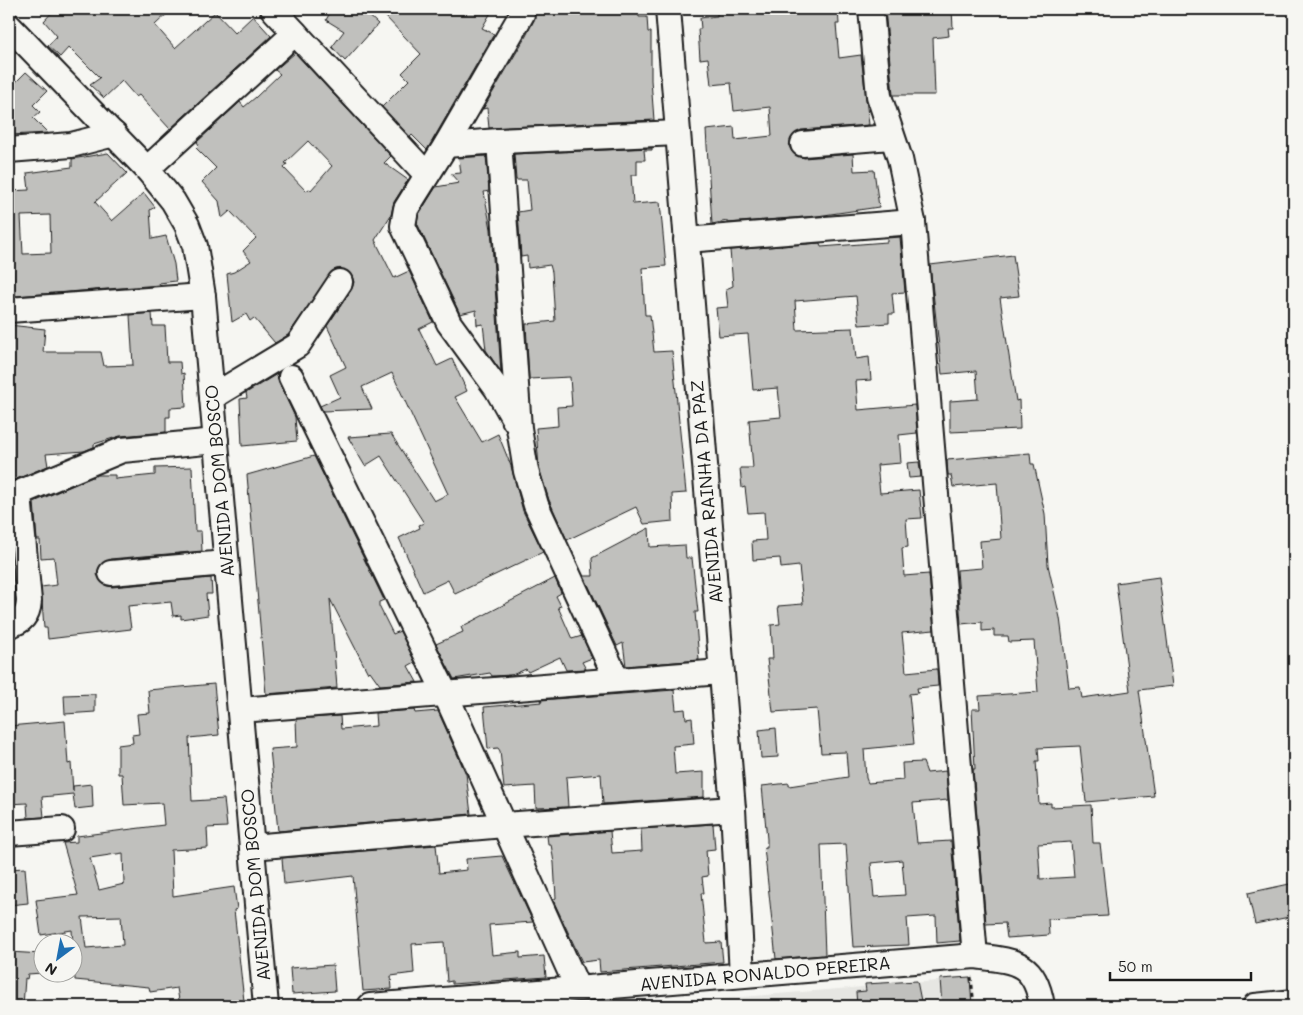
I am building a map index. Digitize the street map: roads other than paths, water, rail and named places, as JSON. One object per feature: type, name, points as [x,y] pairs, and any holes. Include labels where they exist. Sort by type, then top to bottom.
[{"type":"street","points":[[273,9],[427,175]]},
{"type":"street","name":"AVENIDA RAINHA DA PAZ","points":[[668,9],[733,809],[742,975]]},
{"type":"street","points":[[871,9],[879,96],[904,174],[914,222],[972,956]]},
{"type":"street","points":[[519,428],[497,389],[449,323],[403,226],[406,209],[446,145],[522,14]]},
{"type":"street","name":"AVENIDA DOM BOSCO","points":[[9,26],[147,169],[173,201],[187,224],[195,246],[212,396],[266,1006]]},
{"type":"street","points":[[147,169],[295,33]]},
{"type":"street","points":[[446,145],[678,133]]},
{"type":"street","points":[[9,150],[71,145],[114,134]]},
{"type":"street","points":[[803,144],[891,137]]},
{"type":"street","points":[[499,141],[519,428],[526,471],[536,505],[618,680]]},
{"type":"street","points":[[686,240],[914,222]]},
{"type":"street","points":[[212,396],[298,345],[340,282]]},
{"type":"street","points":[[9,310],[202,296]]},
{"type":"street","points":[[292,377],[445,694],[578,989]]},
{"type":"street","points":[[9,624],[23,619],[29,601],[14,496],[122,450],[216,441]]},
{"type":"street","points":[[111,573],[226,563]]},
{"type":"street","points":[[240,710],[721,672]]},
{"type":"street","points":[[252,847],[504,825],[733,809]]},
{"type":"street","points":[[9,834],[62,830]]},
{"type":"street","name":"AVENIDA RONALDO PEREIRA","points":[[370,1006],[490,1001],[578,989],[972,956],[1008,960],[1020,966],[1032,975],[1039,987],[1042,1006]]},
{"type":"street","points":[[1255,1006],[1294,1002]]}]
